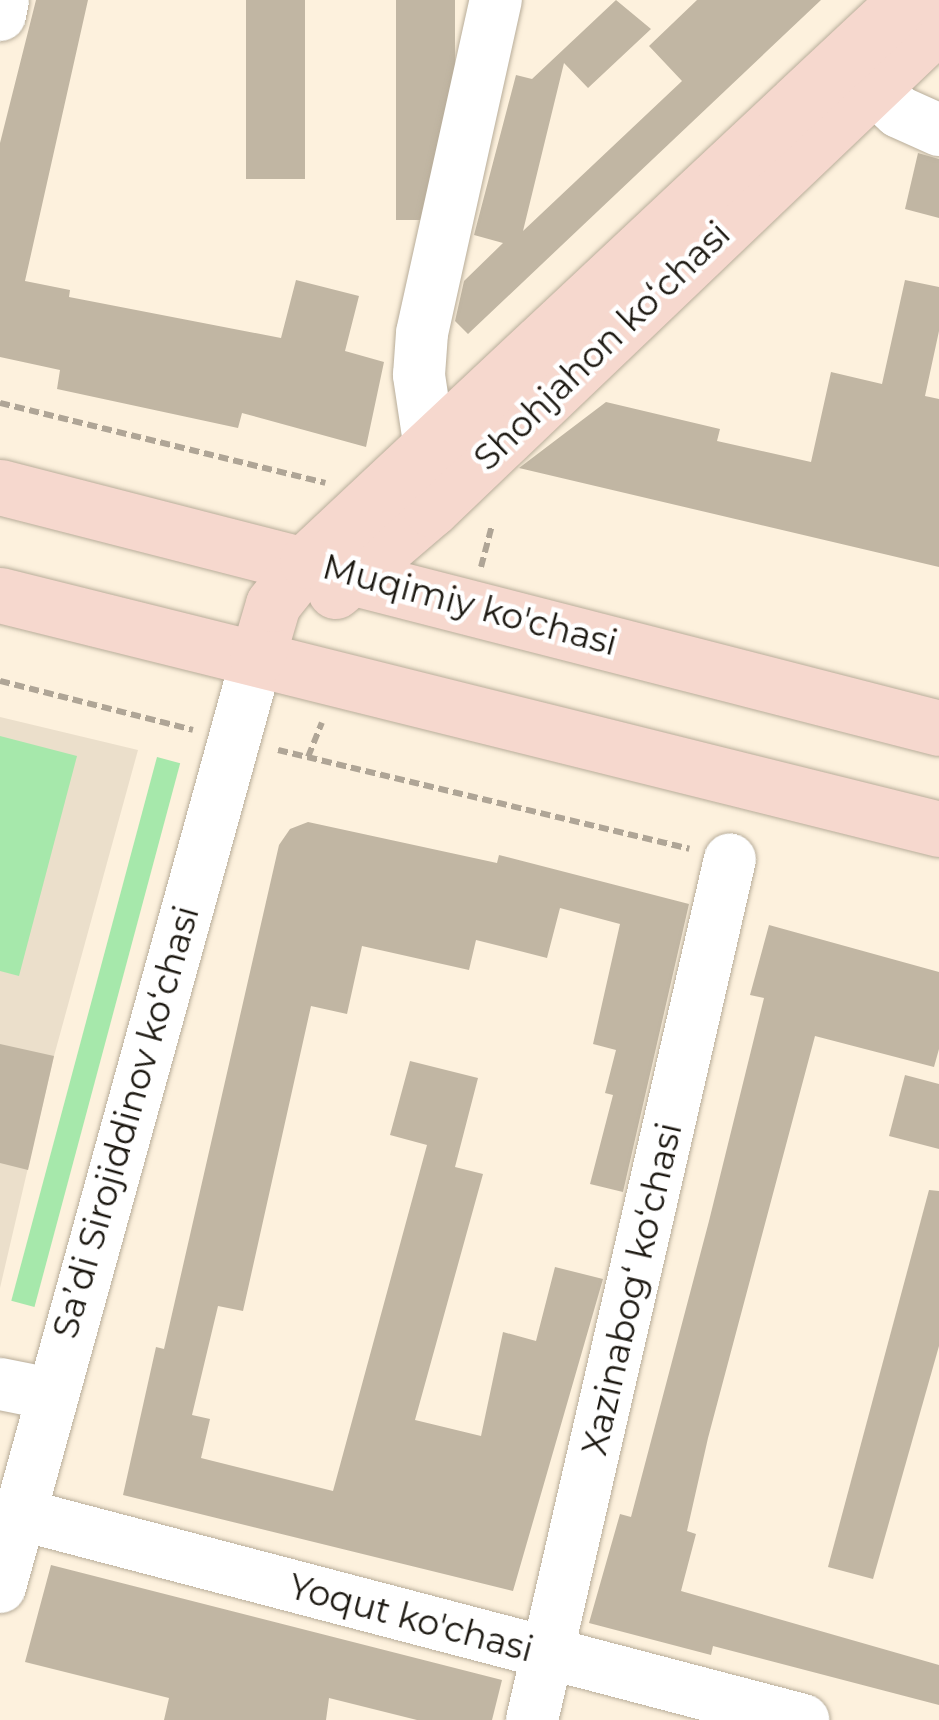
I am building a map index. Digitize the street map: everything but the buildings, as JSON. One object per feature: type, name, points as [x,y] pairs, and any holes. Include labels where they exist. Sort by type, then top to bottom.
[{"type":"main road","name":"Shohjahon koʻchasi","points":[[257,658],[307,562],[405,503],[857,75],[906,0]]},
{"type":"main road","name":"Shohjahon koʻchasi","points":[[405,503],[430,449],[857,75],[939,24]]},
{"type":"main road","name":"Muqimiy ko'chasi","points":[[0,486],[307,562],[463,584],[939,728]]},
{"type":"main road","points":[[405,503],[463,584]]},
{"type":"main road","points":[[257,658],[273,604],[307,562]]},
{"type":"main road","points":[[0,594],[939,830]]},
{"type":"street","points":[[0,15],[4,0]]},
{"type":"street","points":[[430,449],[418,375],[422,334],[496,0]]},
{"type":"street","points":[[857,75],[899,112],[939,130]]},
{"type":"street","name":"Saʼdi Sirojiddinov koʻchasi","points":[[0,1587],[50,1394],[257,658]]},
{"type":"street","name":"Xazinabog‘ ko‘chasi","points":[[532,1720],[730,859]]},
{"type":"street","points":[[0,1384],[50,1394]]},
{"type":"street","name":"Yoqut ko'chasi","points":[[19,1514],[803,1720]]},
{"type":"path","points":[[0,403],[405,503]]},
{"type":"path","points":[[463,584],[492,525]]},
{"type":"path","points":[[0,680],[730,859]]},
{"type":"path","points":[[308,757],[322,723]]},
{"type":"shaded area","points":[[0,717],[138,750],[54,1056],[0,1288]]},
{"type":"green space","points":[[0,736],[77,756],[19,976],[0,971]]},
{"type":"green space","points":[[157,757],[180,763],[34,1307],[11,1301]]}]
